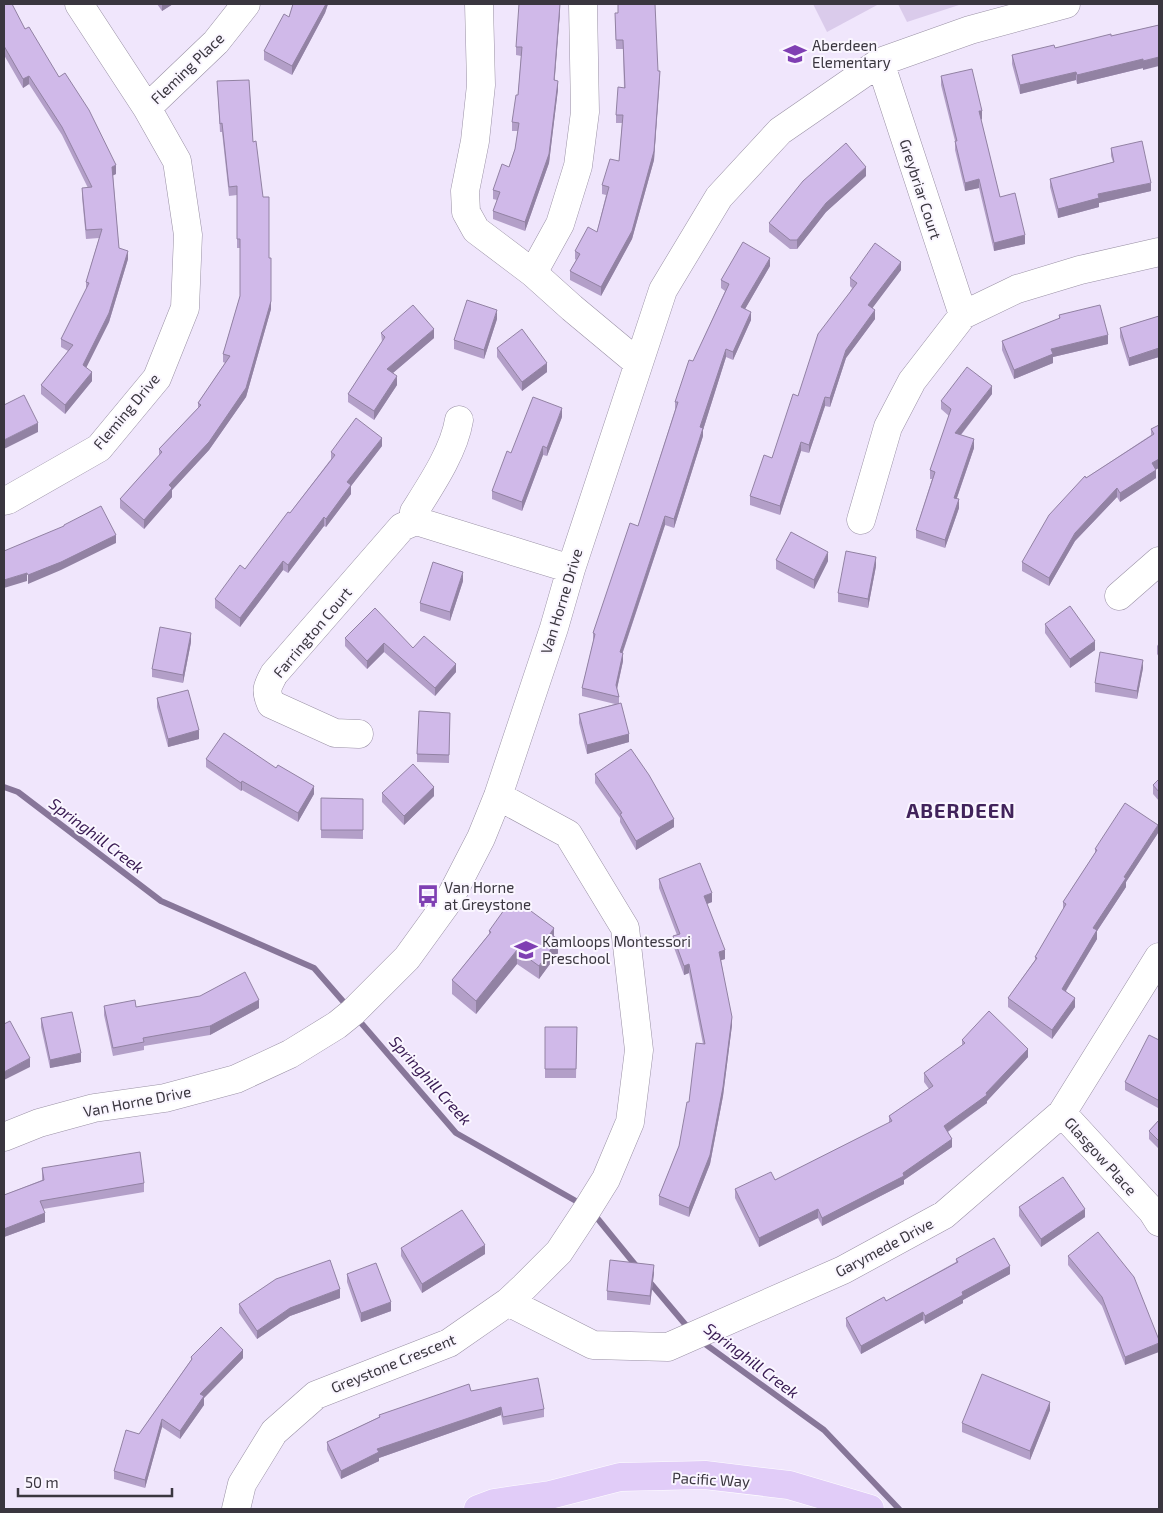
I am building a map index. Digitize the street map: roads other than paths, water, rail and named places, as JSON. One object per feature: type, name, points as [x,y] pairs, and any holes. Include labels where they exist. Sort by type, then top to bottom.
[{"type":"main road","name":"Pacific Way","points":[[478,1509],[494,1503],[550,1495],[620,1478],[705,1476],[789,1485],[870,1509]]},
{"type":"main road","name":"Pacific Way","points":[[516,1509],[550,1495]]},
{"type":"street","name":"Fleming Drive","points":[[4,501],[100,448],[157,378],[185,308],[188,235],[177,161],[147,108],[79,4]]},
{"type":"street","name":"Fleming Place","points":[[147,108],[216,42],[246,4]]},
{"type":"street","points":[[479,4],[481,85],[475,141],[465,191],[466,212],[476,230],[533,273],[638,363]]},
{"type":"street","points":[[533,273],[560,224],[578,166],[585,112],[583,4]]},
{"type":"street","name":"Van Horne Drive","points":[[4,1137],[39,1124],[94,1108],[165,1098],[236,1079],[290,1054],[337,1025],[353,1012],[407,958],[449,900],[480,838],[498,796],[662,290],[719,197],[780,131],[880,62],[970,30],[1066,4]]},
{"type":"street","name":"Greybriar Court","points":[[880,62],[963,315]]},
{"type":"street","points":[[860,520],[888,427],[912,382],[963,315],[1017,289],[1080,270],[1159,252]]},
{"type":"street","points":[[459,420],[458,428],[439,472],[414,512],[416,521],[571,569]]},
{"type":"street","name":"Farrington Court","points":[[359,734],[334,733],[271,704],[267,695],[268,686],[274,674],[402,527],[416,521]]},
{"type":"street","points":[[1119,596],[1159,561]]},
{"type":"street","name":"Greystone Crescent","points":[[236,1509],[242,1484],[274,1432],[316,1394],[449,1343],[508,1302],[559,1252],[606,1179],[630,1122],[639,1050],[625,928],[568,834],[498,796]]},
{"type":"street","name":"Garymede Drive","points":[[508,1302],[593,1345],[668,1348],[843,1270],[944,1215],[1062,1113],[1159,957]]},
{"type":"street","name":"Glasgow Place","points":[[1062,1113],[1145,1204],[1159,1222]]},
{"type":"waterway","name":"Springhill Creek","points":[[4,787],[18,792],[161,901],[314,968],[348,1007]]},
{"type":"waterway","name":"Springhill Creek","points":[[356,1017],[456,1133],[583,1205]]},
{"type":"waterway","name":"Springhill Creek","points":[[593,1213],[637,1267]]},
{"type":"waterway","name":"Springhill Creek","points":[[647,1279],[690,1330]]},
{"type":"waterway","name":"Springhill Creek","points":[[701,1341],[824,1430],[899,1509]]},
{"type":"place","name":"Aberdeen Elementary","points":[[795,54]]},
{"type":"place","name":"Van Horne at Greystone","points":[[428,896]]},
{"type":"place","name":"Kamloops Montessori Preschool","points":[[526,950]]},
{"type":"district","name":"ABERDEEN","points":[[961,810]]}]
